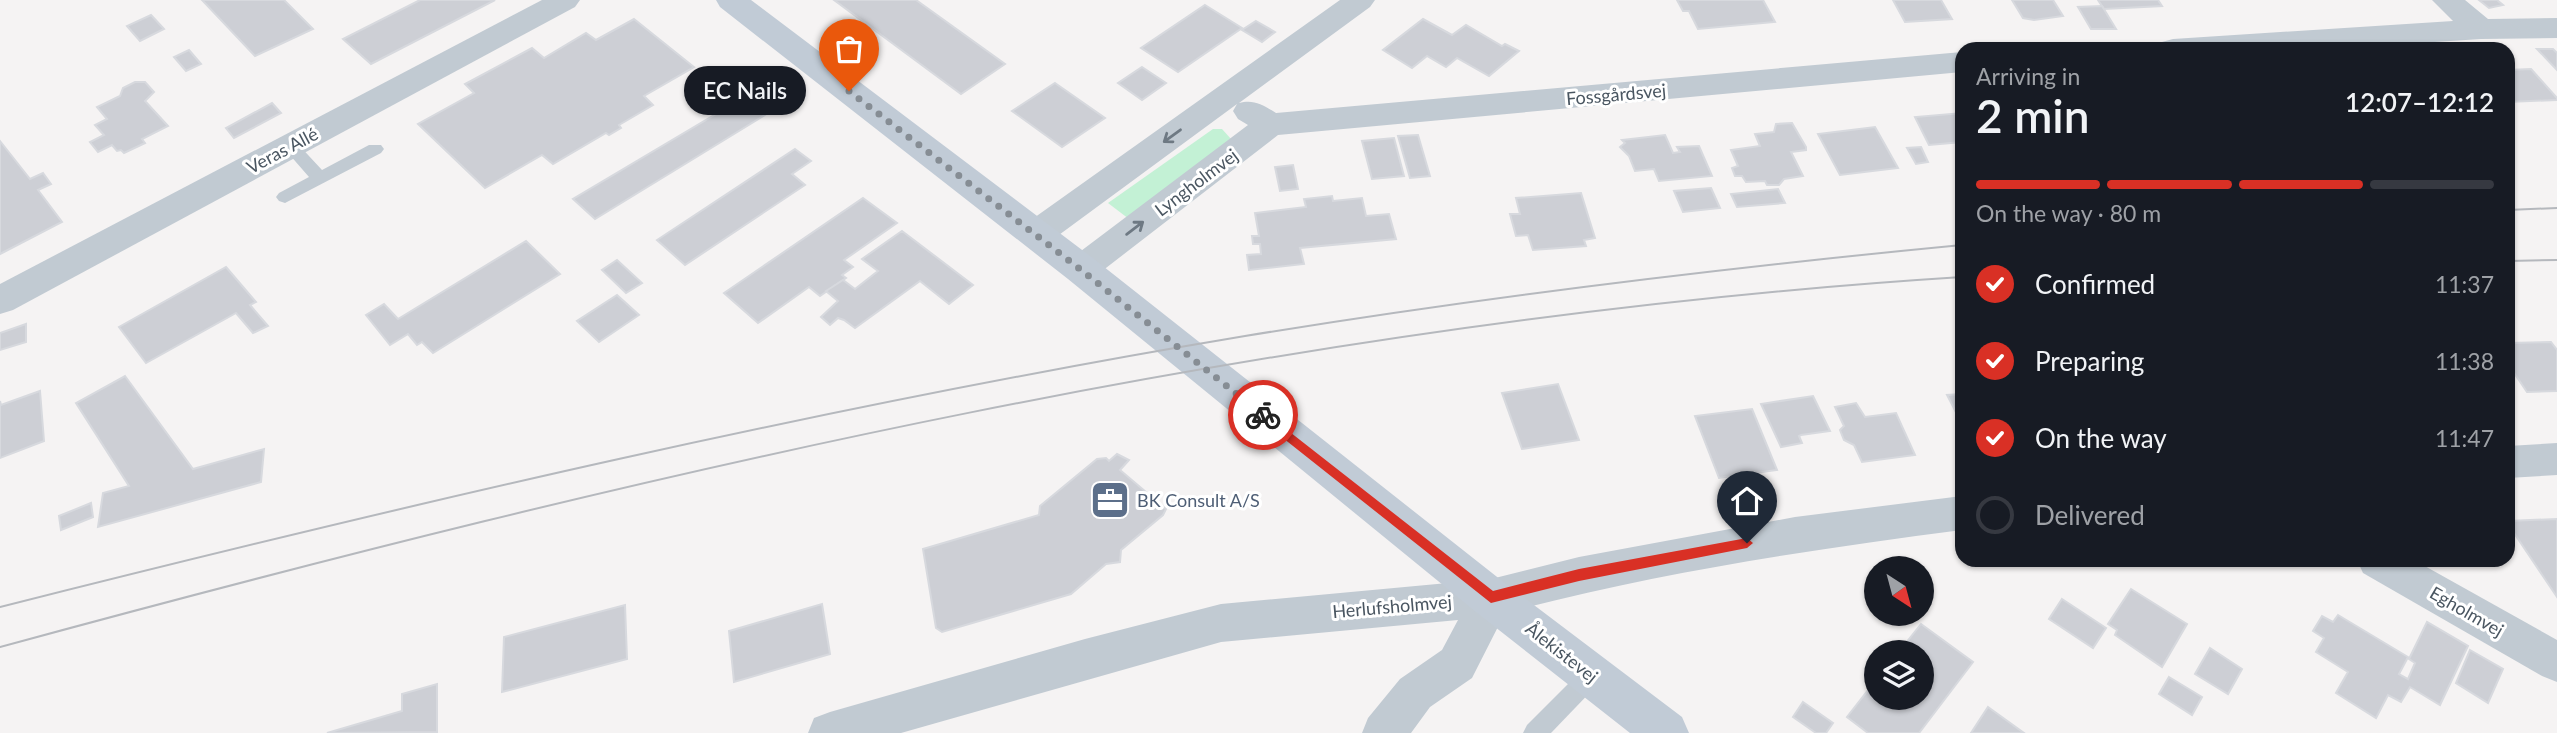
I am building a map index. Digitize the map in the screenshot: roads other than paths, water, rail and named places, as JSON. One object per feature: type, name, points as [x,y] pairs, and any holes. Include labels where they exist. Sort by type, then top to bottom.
[{"type":"street","name":"Veras Allé","points":[[0,300],[565,0]]},
{"type":"street","name":"Ålekistevej","points":[[731,0],[1036,234],[1491,598],[1666,733]]},
{"type":"street","points":[[1036,234],[1360,0]]},
{"type":"street","points":[[2447,0],[2481,29]]},
{"type":"street","points":[[2281,42],[2481,29],[2557,28]]},
{"type":"street","name":"Fossgårdsvej","points":[[1270,125],[1955,63]]},
{"type":"street","points":[[1228,96],[1270,125]]},
{"type":"street","name":"Lyngholmvej","points":[[1080,269],[1270,125]]},
{"type":"street","points":[[2515,462],[2557,459]]},
{"type":"street","name":"Herlufsholmvej","points":[[830,733],[1221,622],[1491,598],[1579,575],[1795,534],[1955,514]]},
{"type":"street","name":"Egholmvej","points":[[2389,567],[2557,663]]},
{"type":"street","points":[[1384,733],[1415,693],[1457,664],[1491,598]]},
{"type":"lane","points":[[290,146],[320,178]]},
{"type":"lane","points":[[285,197],[375,149]]},
{"type":"lane","points":[[1535,733],[1592,675]]},
{"type":"tram line","points":[[2515,210],[2557,208]]},
{"type":"tram line","points":[[0,607],[309,531],[620,459],[1088,363],[1245,336],[1513,296],[1782,263],[1955,246]]},
{"type":"tram line","points":[[2515,261],[2557,260]]},
{"type":"tram line","points":[[0,647],[484,521],[727,464],[972,412],[1218,366],[1464,328],[1713,298],[1955,278]]},
{"type":"place","name":"EC Nails","points":[[849,91]]},
{"type":"place","name":"BK Consult A/S","points":[[1110,500]]}]
